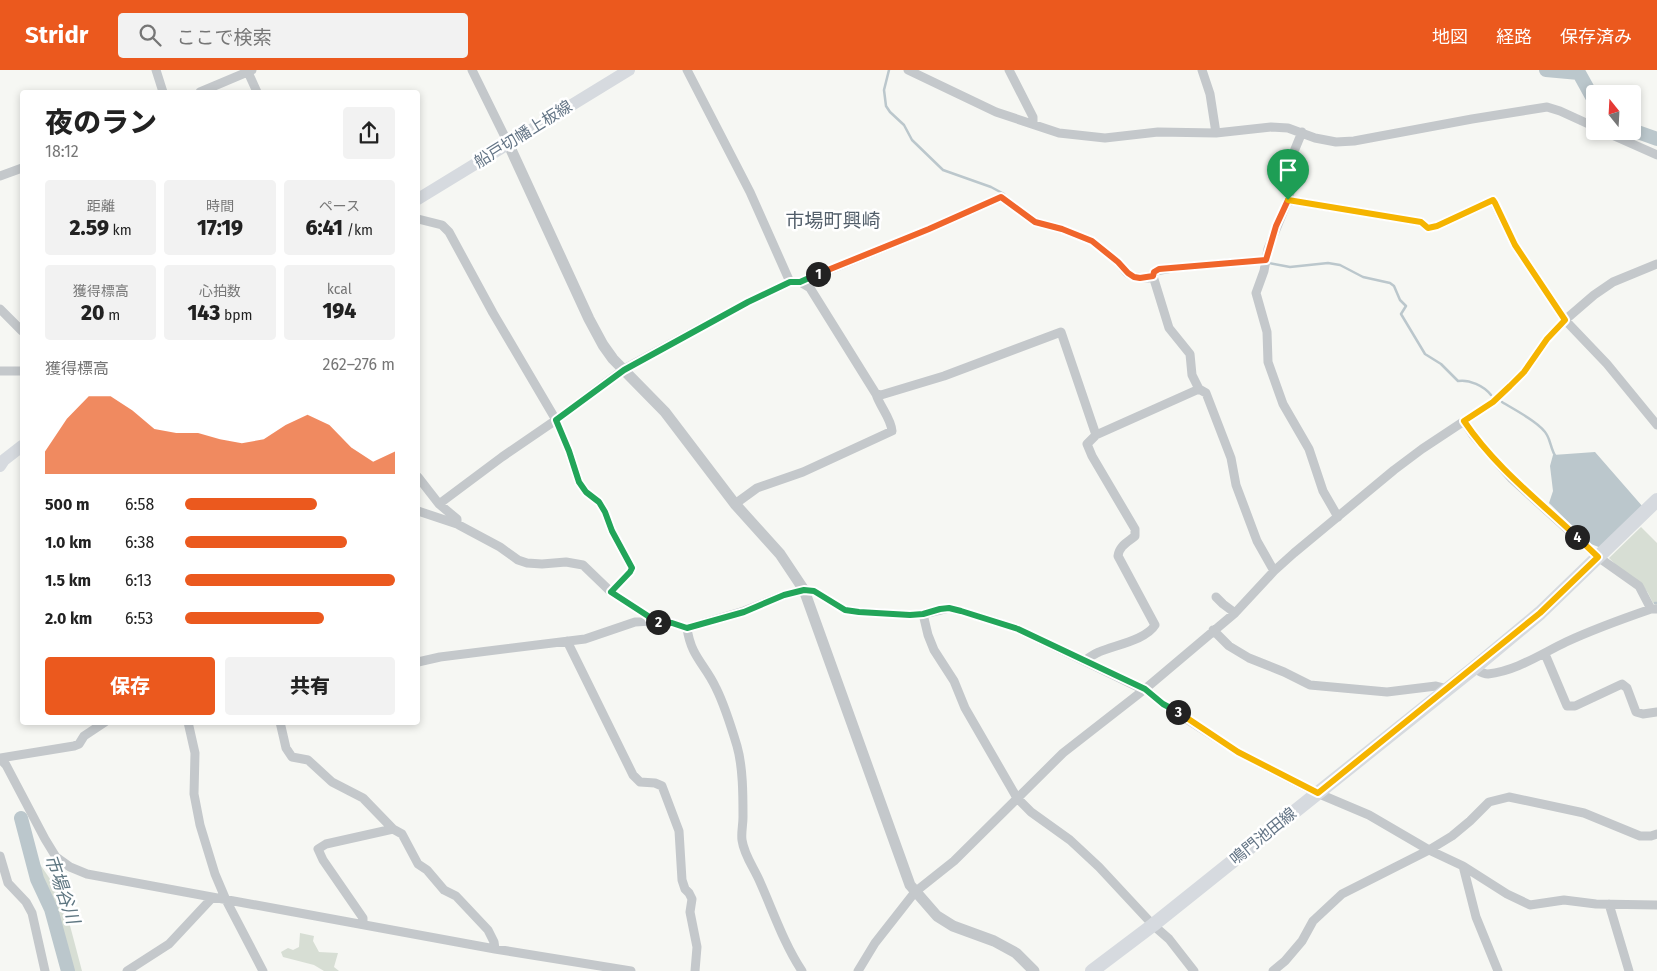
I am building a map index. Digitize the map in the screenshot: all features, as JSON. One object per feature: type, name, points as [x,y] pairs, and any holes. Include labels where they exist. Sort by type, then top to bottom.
[{"type":"main road","name":"船戸切幡上板線","points":[[420,198],[630,70]]},
{"type":"main road","points":[[0,466],[4,460],[20,448]]},
{"type":"main road","name":"鳴門池田線","points":[[1092,971],[1153,925],[1540,613],[1657,500]]},
{"type":"street","points":[[156,70],[162,90]]},
{"type":"street","points":[[472,70],[603,346],[613,359],[665,412],[734,504],[780,554],[804,590],[906,877],[915,892],[937,916],[953,926],[994,941],[1016,953],[1034,971]]},
{"type":"street","points":[[687,70],[750,192],[790,282]]},
{"type":"street","points":[[908,70],[996,112],[1059,133],[1105,138],[1158,132],[1216,133],[1271,127],[1288,128],[1336,142],[1354,141],[1547,107],[1586,124]]},
{"type":"street","points":[[1009,70],[1033,117],[1034,124]]},
{"type":"street","points":[[1202,70],[1210,94],[1216,133]]},
{"type":"street","points":[[204,90],[249,71],[256,90]]},
{"type":"street","points":[[1302,132],[1293,154],[1293,181],[1288,200],[1276,226],[1256,293],[1267,332],[1268,362],[1283,404],[1309,449],[1323,491],[1338,517]]},
{"type":"street","points":[[1623,140],[1657,155]]},
{"type":"street","points":[[0,176],[20,169]]},
{"type":"street","points":[[439,504],[624,370],[748,302],[790,282],[800,282],[1001,197],[1035,222],[1062,229],[1092,241],[1134,277],[1140,278],[1153,275],[1159,269],[1266,260]]},
{"type":"street","points":[[1288,200],[1421,222],[1428,228],[1437,226],[1493,200],[1515,245],[1565,320],[1607,364],[1657,424]]},
{"type":"street","points":[[420,220],[442,225],[449,232],[492,313],[556,420],[579,482],[586,492],[599,502],[605,512],[612,531],[632,568],[611,592]]},
{"type":"street","points":[[858,971],[875,942],[915,892],[954,861],[1073,744],[1144,689],[1235,612],[1274,571],[1415,454],[1493,402],[1524,372],[1547,339],[1565,320],[1594,295],[1613,282],[1657,264]]},
{"type":"street","points":[[1153,275],[1169,328],[1190,354],[1192,375],[1199,389],[1206,392],[1231,458],[1236,485],[1257,541],[1274,571]]},
{"type":"street","points":[[734,504],[757,488],[802,472],[892,431],[892,426],[879,404],[876,394],[810,288],[800,282]]},
{"type":"street","points":[[0,308],[20,329]]},
{"type":"street","points":[[876,394],[881,395],[944,376],[1061,332],[1096,435]]},
{"type":"street","points":[[0,371],[20,371]]},
{"type":"street","points":[[1085,660],[1096,653],[1136,639],[1152,631],[1155,625],[1118,556],[1121,547],[1135,536],[1135,529],[1092,456],[1087,444],[1096,435],[1199,389]]},
{"type":"street","points":[[1464,421],[1473,435],[1512,479],[1598,557],[1639,586],[1654,609],[1603,625],[1563,643],[1545,654],[1501,671],[1485,674],[1474,668]]},
{"type":"street","points":[[420,480],[439,504],[457,519],[456,524]]},
{"type":"street","points":[[420,512],[456,524],[500,547],[518,560],[527,563],[566,562],[583,565],[611,592],[648,616],[651,621]]},
{"type":"street","points":[[420,662],[440,657],[584,639],[635,622],[672,623],[687,628],[744,612],[784,595],[804,590],[814,591],[845,610],[859,612],[923,614],[949,608],[1018,629],[1144,689],[1163,704],[1238,752],[1318,793],[1369,815],[1429,850],[1464,866],[1507,894],[1530,905],[1564,900],[1609,904],[1657,905]]},
{"type":"street","points":[[1216,597],[1235,612]]},
{"type":"street","points":[[923,614],[928,636],[934,650],[954,681],[965,708],[1017,798],[1031,812],[1070,840],[1099,867],[1153,925],[1169,939],[1194,971]]},
{"type":"street","points":[[687,628],[689,642],[695,656],[708,672],[717,689],[738,748],[744,849],[777,923],[802,971]]},
{"type":"street","points":[[1213,630],[1229,646],[1249,658],[1310,685],[1386,692],[1436,686],[1448,689]]},
{"type":"street","points":[[567,642],[633,775],[640,782],[655,782],[662,786],[679,831],[682,880],[685,889],[692,899],[690,912],[697,947],[695,971]]},
{"type":"street","points":[[1545,654],[1567,706],[1575,706],[1622,684],[1627,688],[1636,712],[1643,714],[1657,712]]},
{"type":"street","points":[[0,758],[74,746],[84,736],[100,725]]},
{"type":"street","points":[[189,725],[195,753],[194,794],[200,825],[215,874],[226,900],[263,971]]},
{"type":"street","points":[[281,725],[286,748],[292,757],[308,760],[332,782],[363,798],[393,829],[402,834],[418,864],[427,870],[444,890],[456,896],[488,930],[495,949]]},
{"type":"street","points":[[0,758],[6,765],[56,857],[70,867],[87,874],[495,949],[631,971]]},
{"type":"street","points":[[1273,971],[1286,961],[1302,941],[1313,921],[1342,894],[1429,850],[1458,831],[1489,802],[1509,797],[1584,813],[1640,836],[1657,834]]},
{"type":"street","points":[[363,924],[363,918],[323,860],[318,849],[326,844],[393,829]]},
{"type":"street","points":[[0,856],[8,883],[26,902],[32,914],[45,971]]},
{"type":"street","points":[[1464,866],[1476,917],[1498,971]]},
{"type":"street","points":[[127,971],[169,944],[212,898]]},
{"type":"street","points":[[1609,904],[1629,971]]},
{"type":"shaded area","points":[[1595,452],[1643,507],[1601,548],[1591,544],[1549,503],[1553,491],[1550,466],[1553,455]]},
{"type":"shaded area","points":[[1641,527],[1657,543],[1657,606],[1653,603],[1641,583],[1627,576],[1609,558]]},
{"type":"shaded area","points":[[37,860],[59,892],[82,971],[71,971],[55,909],[40,879],[35,861]]},
{"type":"shaded area","points":[[300,933],[314,936],[313,941],[319,952],[338,953],[334,967],[339,971],[324,971],[314,965],[283,957],[281,952],[288,948],[293,950],[299,947]]},
{"type":"waterway","points":[[889,70],[884,90],[886,106],[904,125],[912,140],[943,170],[991,187],[1004,194]]},
{"type":"waterway","points":[[1546,70],[1579,73],[1586,86]]},
{"type":"waterway","points":[[1641,133],[1657,139]]},
{"type":"waterway","points":[[1269,263],[1290,267],[1328,263],[1340,265],[1363,277],[1390,283],[1394,286],[1400,300],[1406,306],[1401,314],[1425,354],[1441,364],[1458,381],[1476,384],[1491,395]]},
{"type":"waterway","points":[[1157,274],[1169,272]]},
{"type":"waterway","points":[[1502,402],[1544,430],[1556,457]]},
{"type":"waterway","name":"市場谷川","points":[[21,818],[37,879],[51,909],[68,971]]},
{"type":"district","name":"市場町興崎","points":[[833,220]]},
{"type":"route","points":[[1001,197],[1035,222],[1062,229],[1092,241],[1118,262],[1128,273],[1140,278],[1150,278],[1159,269],[1266,260],[1276,226],[1288,200],[1421,222],[1428,228],[1437,226],[1493,200],[1515,245],[1565,320],[1547,339],[1524,372],[1510,386],[1493,402],[1464,421],[1473,435],[1512,479],[1564,524],[1598,557],[1540,613],[1318,793],[1238,752],[1163,704],[1145,689],[1018,629],[961,611],[949,608],[910,615],[859,612],[845,610],[814,591],[804,590],[784,595],[744,612],[687,628],[672,623],[651,621],[648,616],[611,592],[632,568],[599,502],[586,492],[579,482],[556,420],[624,370],[748,302],[790,282],[800,282],[1001,197]]}]
